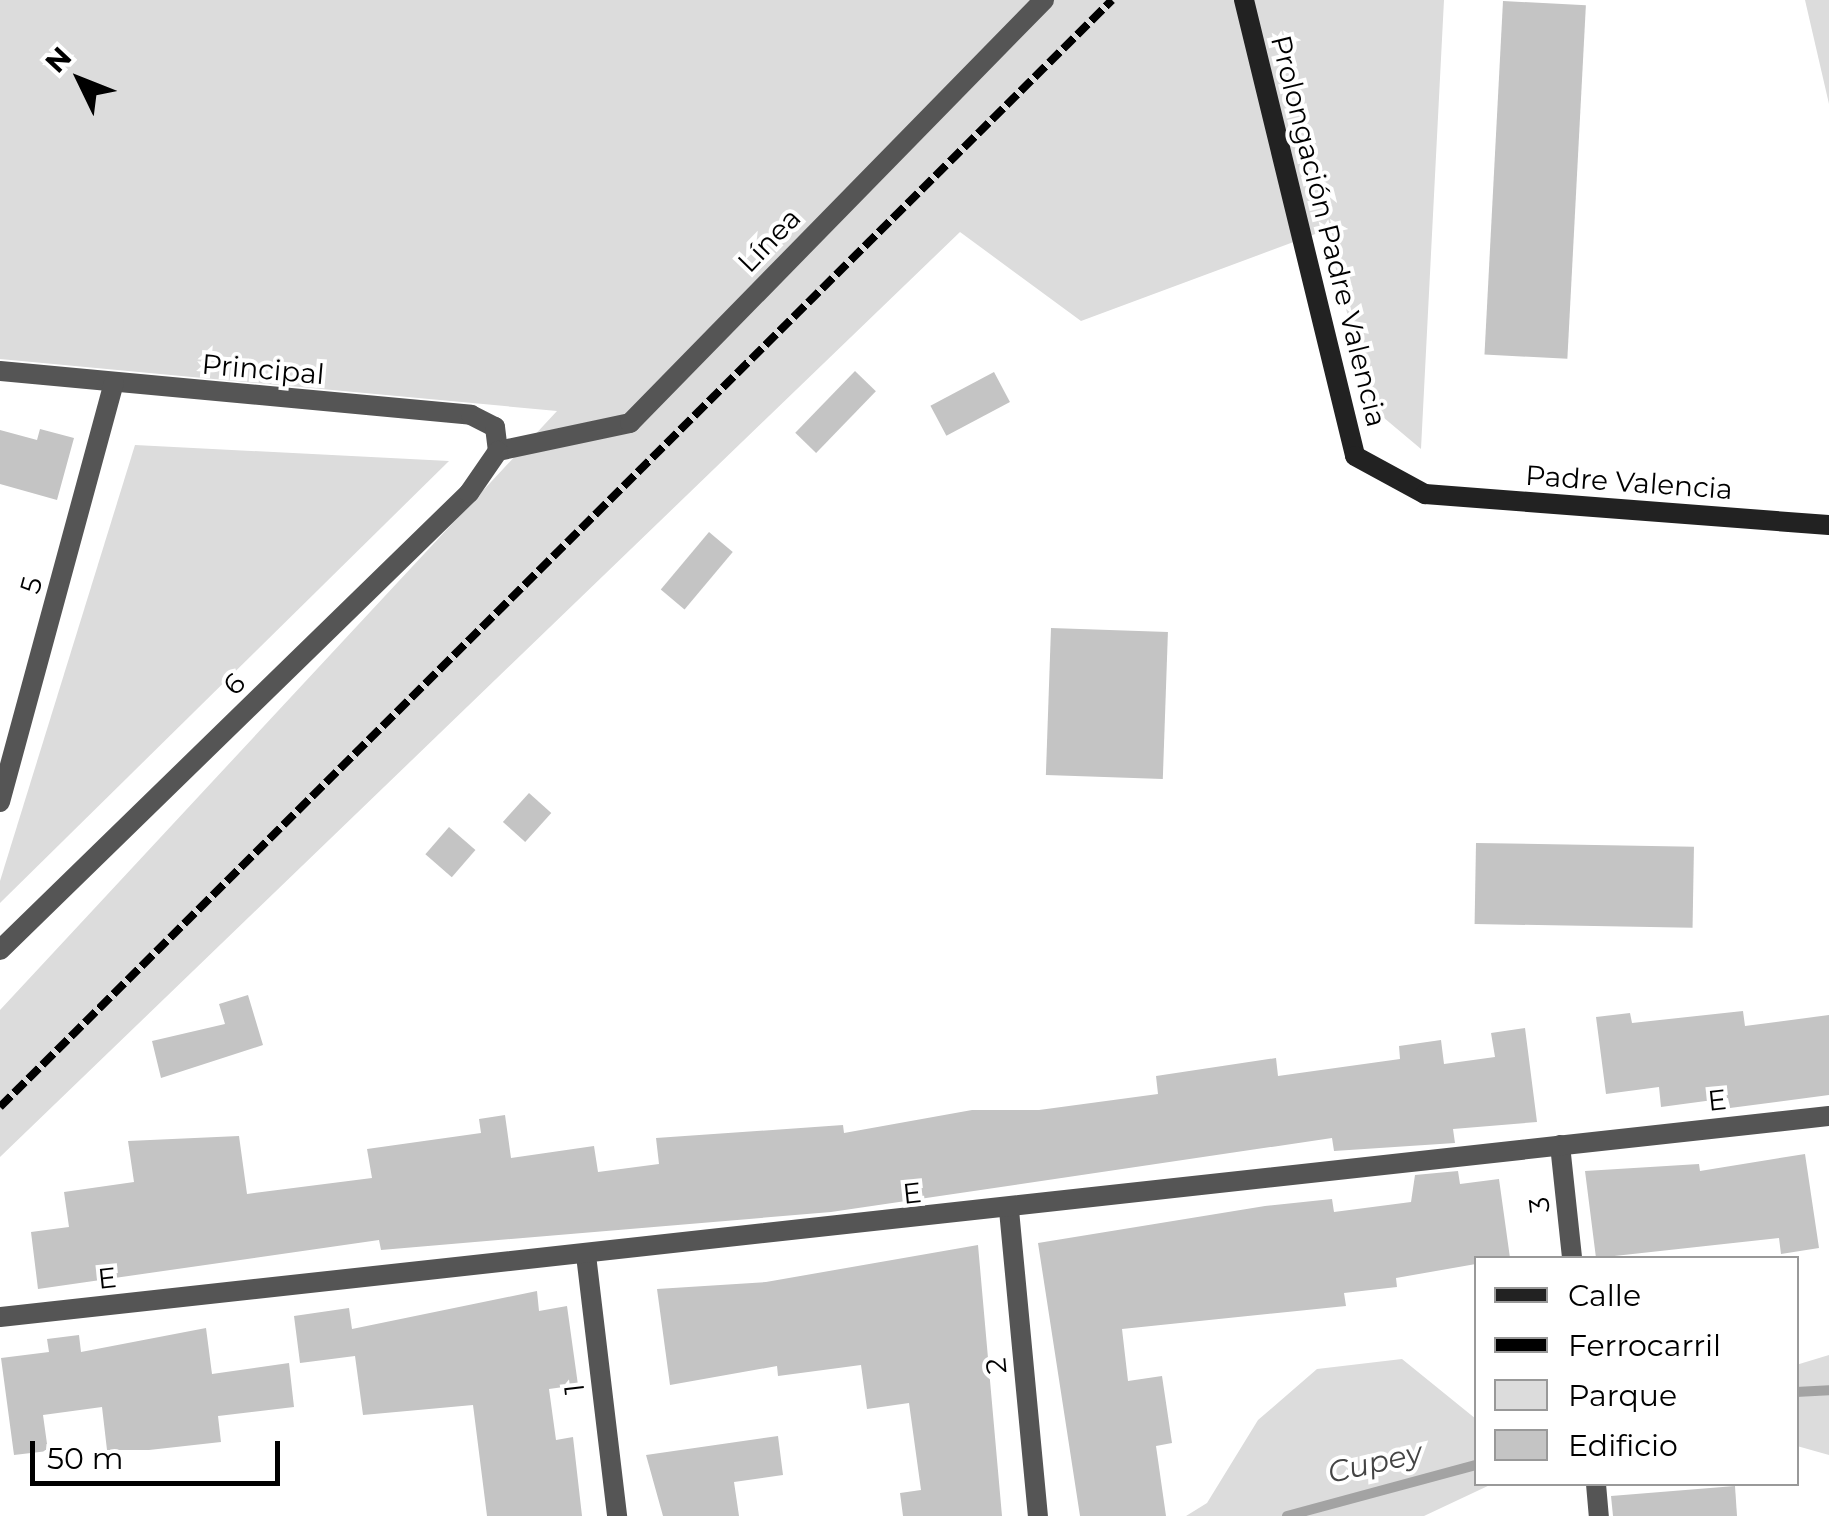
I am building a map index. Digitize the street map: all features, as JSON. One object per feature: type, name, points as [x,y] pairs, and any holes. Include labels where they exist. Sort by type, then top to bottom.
[{"type":"street","name":"Línea","points":[[498,451],[630,423],[1044,0]]},
{"type":"street","name":"Prolongación Padre Valencia","points":[[1244,0],[1355,456],[1426,494]]},
{"type":"street","name":"Principal","points":[[0,371],[470,416],[495,427],[498,451]]},
{"type":"street","name":"5","points":[[0,802],[114,383]]},
{"type":"street","name":"6","points":[[0,950],[469,493],[498,451]]},
{"type":"street","name":"Padre Valencia","points":[[1426,494],[1829,525]]},
{"type":"street","name":"E","points":[[0,1317],[1009,1210],[1829,1116]]},
{"type":"street","name":"3","points":[[1560,1145],[1572,1256]]},
{"type":"street","name":"2","points":[[1009,1210],[1038,1516]]},
{"type":"street","name":"1","points":[[586,1255],[617,1516]]},
{"type":"street","points":[[1596,1486],[1600,1516]]},
{"type":"green space","points":[[0,0],[1444,0],[1421,449],[1371,407],[1326,230],[1081,321],[960,232],[0,1157],[0,1010],[557,411],[0,359]]},
{"type":"green space","points":[[1805,0],[1829,0],[1829,104]]},
{"type":"green space","points":[[135,445],[449,461],[0,903],[0,881]]},
{"type":"green space","points":[[1829,1355],[1829,1455],[1799,1447],[1799,1364]]},
{"type":"green space","points":[[1402,1359],[1474,1417],[1474,1486],[1488,1486],[1424,1516],[1186,1516],[1207,1503],[1258,1420],[1317,1369]]},
{"type":"building","points":[[1503,1],[1586,5],[1567,359],[1484,355]]},
{"type":"building","points":[[855,371],[876,391],[816,453],[795,433]]},
{"type":"building","points":[[994,372],[1010,402],[946,436],[930,406]]},
{"type":"building","points":[[40,429],[74,438],[57,500],[0,484],[0,430],[37,440]]},
{"type":"building","points":[[709,532],[733,552],[685,609],[661,589]]},
{"type":"building","points":[[1051,628],[1168,632],[1163,779],[1046,775]]},
{"type":"building","points":[[529,793],[551,813],[525,842],[503,822]]},
{"type":"building","points":[[449,827],[475,850],[452,877],[425,854]]},
{"type":"building","points":[[1476,843],[1694,847],[1693,928],[1475,924]]},
{"type":"building","points":[[248,995],[263,1045],[161,1078],[152,1041],[225,1024],[219,1004]]},
{"type":"building","points":[[1743,1011],[1745,1026],[1829,1015],[1829,1095],[1730,1108],[1728,1098],[1661,1107],[1659,1087],[1606,1094],[1596,1017],[1630,1013],[1632,1023]]},
{"type":"building","points":[[1525,1028],[1537,1122],[1453,1129],[1455,1143],[1334,1151],[1332,1138],[831,1212],[381,1250],[379,1240],[38,1289],[31,1232],[69,1227],[64,1192],[134,1182],[128,1141],[239,1136],[247,1194],[372,1178],[367,1149],[481,1133],[479,1119],[505,1115],[511,1158],[594,1146],[598,1172],[659,1164],[656,1138],[843,1125],[844,1133],[972,1110],[1039,1110],[1158,1094],[1156,1076],[1276,1058],[1278,1076],[1400,1059],[1399,1046],[1441,1040],[1444,1064],[1495,1057],[1491,1033]]},
{"type":"building","points":[[1805,1154],[1819,1248],[1781,1254],[1779,1238],[1596,1256],[1585,1171],[1699,1164],[1700,1171]]},
{"type":"building","points":[[1458,1171],[1460,1184],[1499,1179],[1510,1256],[1474,1256],[1474,1264],[1396,1278],[1397,1287],[1344,1293],[1346,1306],[1122,1329],[1128,1381],[1162,1376],[1172,1443],[1156,1446],[1166,1516],[1080,1516],[1038,1243],[1265,1206],[1332,1199],[1334,1212],[1411,1202],[1415,1175]]},
{"type":"building","points":[[978,1245],[1002,1516],[903,1516],[900,1493],[921,1490],[909,1403],[867,1409],[861,1365],[778,1376],[777,1366],[670,1385],[657,1289],[766,1282]]},
{"type":"building","points":[[537,1291],[539,1311],[567,1306],[578,1385],[549,1389],[556,1440],[573,1437],[582,1516],[487,1516],[473,1405],[363,1415],[355,1356],[300,1363],[294,1316],[349,1308],[352,1329]]},
{"type":"building","points":[[206,1328],[212,1374],[289,1363],[294,1407],[218,1416],[221,1442],[149,1450],[107,1450],[102,1407],[43,1415],[48,1451],[14,1455],[1,1358],[49,1352],[47,1339],[79,1335],[81,1352]]},
{"type":"building","points":[[778,1436],[783,1475],[734,1482],[739,1516],[663,1516],[646,1455]]},
{"type":"building","points":[[1735,1486],[1737,1516],[1613,1516],[1611,1496]]},
{"type":"waterway","name":"Cupey","points":[[1799,1392],[1829,1390]]},
{"type":"waterway","name":"Cupey","points":[[1287,1516],[1474,1466]]},
{"type":"railway","points":[[0,1107],[1112,0]]}]
